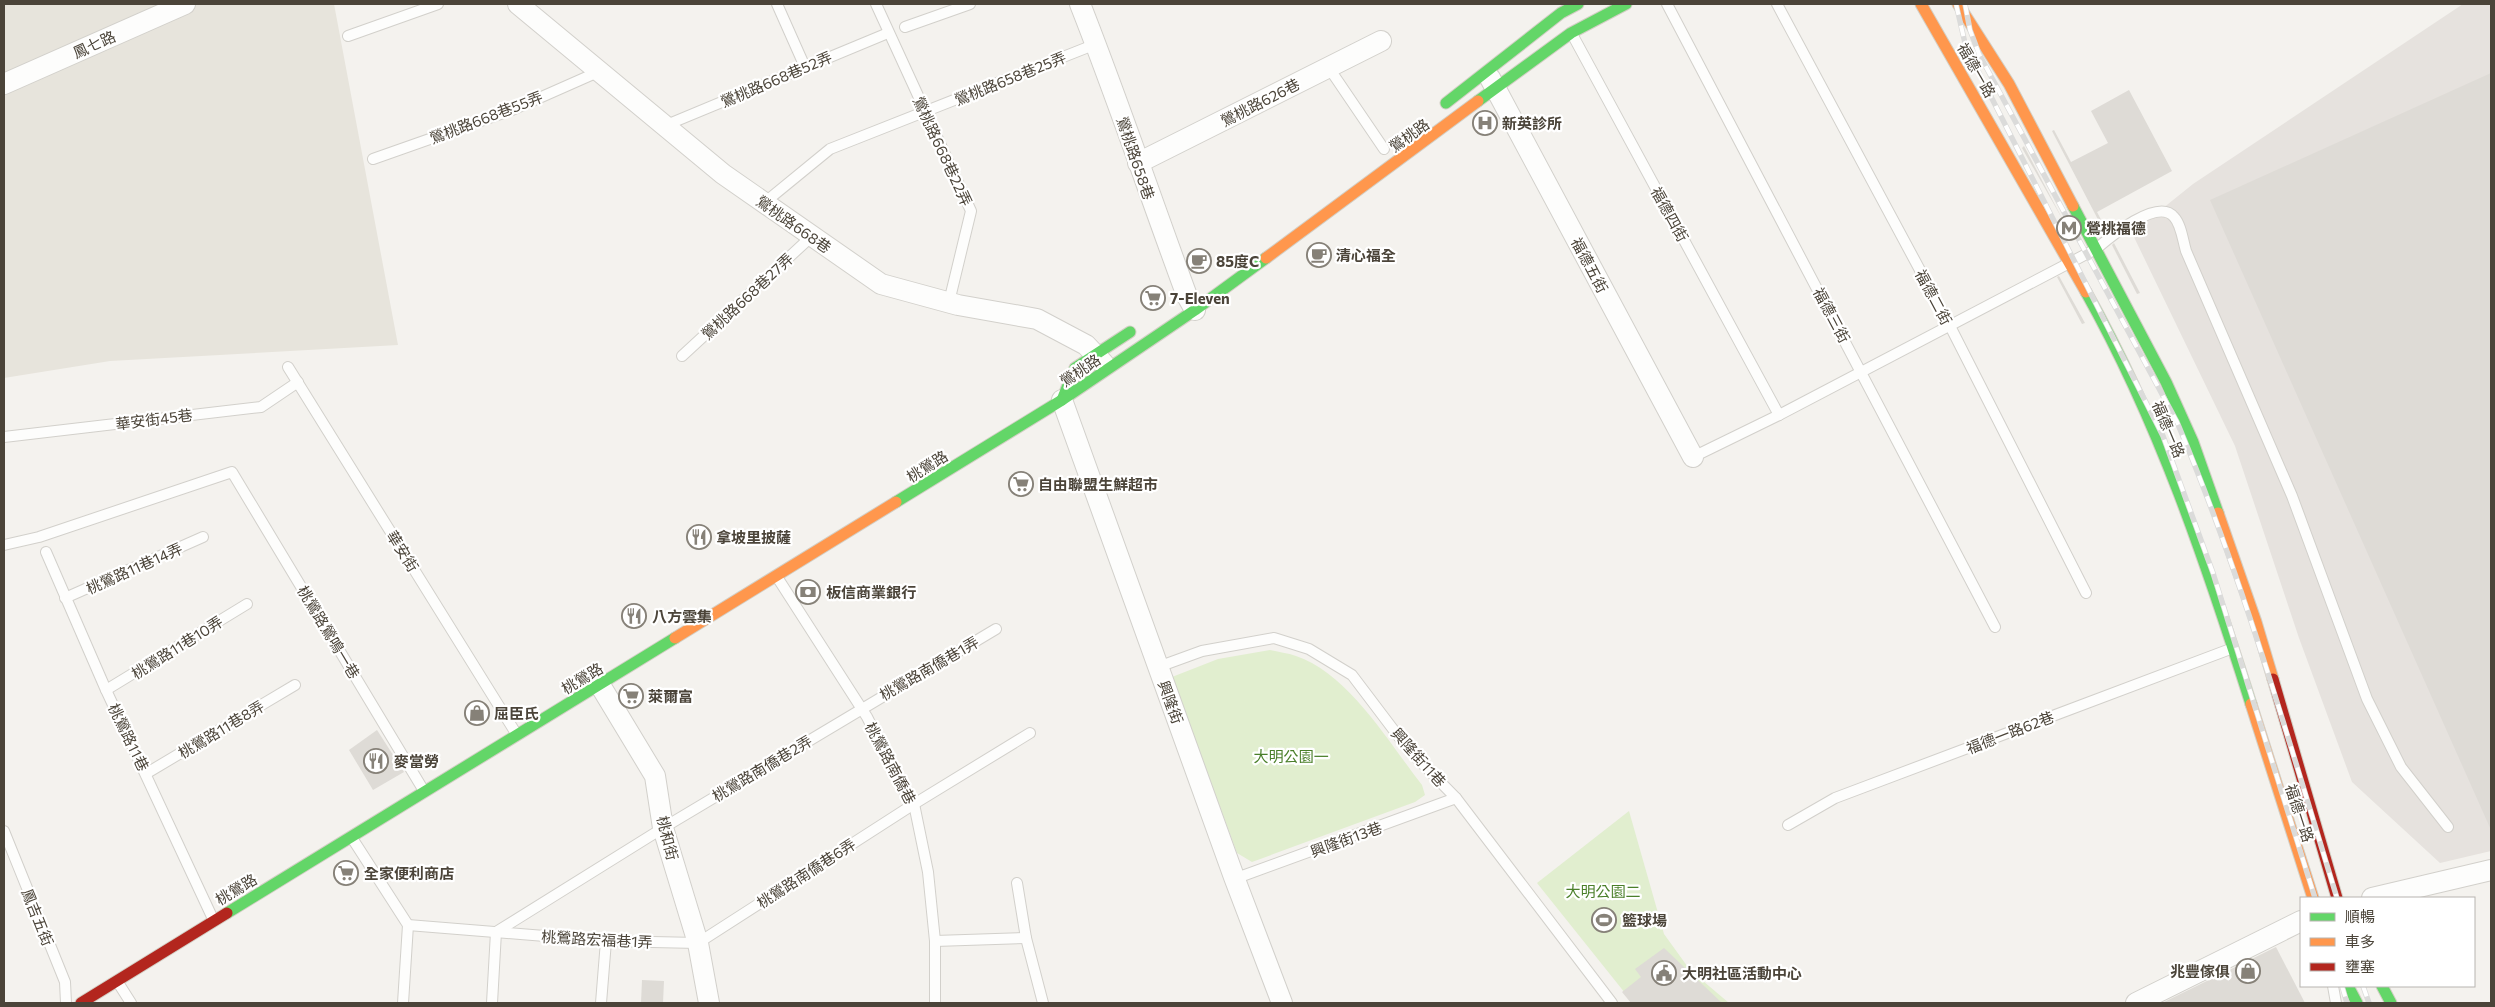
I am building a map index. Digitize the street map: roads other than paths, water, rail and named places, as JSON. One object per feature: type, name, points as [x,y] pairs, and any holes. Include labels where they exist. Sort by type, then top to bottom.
[{"type":"main road","name":"鶯桃路","points":[[1062,400],[1075,368],[1102,362],[1491,81],[1561,13],[1578,4]]},
{"type":"main road","name":"鶯桃路","points":[[1439,108],[1491,81],[1571,33],[1626,4]]},
{"type":"main road","name":"福德一路","points":[[1921,4],[2070,262],[2153,427],[2204,560],[2234,647],[2283,811],[2313,897]]},
{"type":"main road","name":"福德一路","points":[[1958,4],[2009,84],[2166,382],[2193,442],[2256,622],[2338,897]]},
{"type":"main road","name":"鶯桃路","points":[[1062,400],[1137,328]]},
{"type":"main road","name":"桃鶯路","points":[[81,1003],[777,577],[1062,400]]},
{"type":"main road","points":[[2349,987],[2357,1003]]},
{"type":"main road","points":[[2383,987],[2391,1003]]},
{"type":"street","name":"鳳七路","points":[[4,84],[185,4]]},
{"type":"street","name":"鶯桃路668巷","points":[[518,4],[723,174],[881,284],[949,302],[1037,319],[1086,345],[1102,362]]},
{"type":"street","name":"鶯桃路658巷","points":[[1080,4],[1189,299]]},
{"type":"street","name":"鶯桃路626巷","points":[[1138,163],[1381,41]]},
{"type":"street","name":"福德五街","points":[[1491,81],[1693,457]]},
{"type":"street","name":"興隆街","points":[[1062,400],[1234,879],[1282,1003]]},
{"type":"street","name":"桃和街","points":[[600,685],[655,776],[663,828],[698,943],[709,1003]]},
{"type":"street","points":[[2376,897],[2491,870]]},
{"type":"street","points":[[2136,1003],[2300,921]]},
{"type":"lane","points":[[348,36],[438,4]]},
{"type":"lane","points":[[777,4],[805,67]]},
{"type":"lane","name":"鶯桃路668巷22弄","points":[[876,4],[971,211],[949,302]]},
{"type":"lane","points":[[905,27],[970,4]]},
{"type":"lane","name":"福德三街","points":[[1667,4],[1995,627]]},
{"type":"lane","name":"福德二街","points":[[1777,4],[1950,326],[2086,593]]},
{"type":"lane","name":"福德四街","points":[[1561,13],[1780,416]]},
{"type":"lane","name":"鶯桃路668巷52弄","points":[[664,126],[888,33]]},
{"type":"lane","name":"鶯桃路658巷25弄","points":[[764,202],[830,149],[1096,44]]},
{"type":"lane","points":[[1328,68],[1384,149]]},
{"type":"lane","name":"鶯桃路668巷55弄","points":[[373,159],[512,110],[598,72]]},
{"type":"lane","points":[[1693,457],[1780,416],[2096,249],[2125,227],[2158,210],[2175,217],[2186,250],[2292,496],[2367,700],[2401,767],[2448,827]]},
{"type":"lane","name":"鶯桃路668巷27弄","points":[[682,356],[812,236]]},
{"type":"lane","name":"華安街","points":[[288,367],[517,735]]},
{"type":"lane","name":"華安街45巷","points":[[4,437],[261,407],[298,382]]},
{"type":"lane","name":"桃鶯路鶯鳴一巷","points":[[4,545],[39,537],[232,472],[425,792]]},
{"type":"lane","name":"桃鶯路11巷14弄","points":[[65,598],[203,537]]},
{"type":"lane","name":"桃鶯路11巷","points":[[46,552],[106,690],[214,920]]},
{"type":"lane","name":"桃鶯路南僑巷","points":[[777,577],[861,708],[907,796],[914,804],[928,872],[934,942],[936,1003]]},
{"type":"lane","name":"桃鶯路11巷10弄","points":[[106,690],[247,604]]},
{"type":"lane","name":"桃鶯路南僑巷1弄","points":[[861,708],[996,629]]},
{"type":"lane","name":"興隆街11巷","points":[[1158,667],[1202,651],[1274,638],[1309,649],[1352,675],[1408,749],[1456,798],[1612,1003]]},
{"type":"lane","name":"福德一路62巷","points":[[1788,825],[1834,798],[2234,647]]},
{"type":"lane","name":"桃鶯路11巷8弄","points":[[146,773],[295,685]]},
{"type":"lane","name":"桃鶯路南僑巷2弄","points":[[663,828],[861,708]]},
{"type":"lane","name":"桃鶯路南僑巷6弄","points":[[698,943],[914,804],[1030,733]]},
{"type":"lane","name":"興隆街13巷","points":[[1234,879],[1456,798]]},
{"type":"lane","name":"桃鶯路宏福巷1弄","points":[[496,932],[663,828]]},
{"type":"lane","name":"鳳吉五街","points":[[4,831],[65,982],[66,1003]]},
{"type":"lane","points":[[351,837],[408,925],[403,1003]]},
{"type":"lane","points":[[1017,883],[1026,938],[1043,1003]]},
{"type":"lane","name":"桃鶯路宏福巷1弄","points":[[408,925],[606,941],[698,943]]},
{"type":"lane","points":[[492,1003],[496,932]]},
{"type":"lane","points":[[934,942],[1026,938]]},
{"type":"lane","points":[[601,1003],[606,941]]},
{"type":"lane","points":[[117,980],[131,1003]]},
{"type":"lane","points":[[2333,987],[2336,1003]]},
{"type":"railway","points":[[1956,4],[1965,43],[1978,71],[2163,436],[2213,573],[2315,897]]},
{"type":"railway","points":[[1965,4],[1970,30],[1979,54],[2177,422],[2201,480],[2243,598],[2337,897]]},
{"type":"railway","points":[[2342,987],[2347,1003]]},
{"type":"railway","points":[[2363,987],[2369,1003]]},
{"type":"place","name":"新英診所","points":[[1485,123]]},
{"type":"place","name":"鶯桃福德","points":[[2069,228]]},
{"type":"place","name":"清心福全","points":[[1319,255]]},
{"type":"place","name":"85度C","points":[[1199,261]]},
{"type":"place","name":"7-Eleven","points":[[1153,298]]},
{"type":"place","name":"自由聯盟生鮮超市","points":[[1021,484]]},
{"type":"place","name":"拿坡里披薩","points":[[699,537]]},
{"type":"place","name":"板信商業銀行","points":[[808,592]]},
{"type":"place","name":"八方雲集","points":[[634,616]]},
{"type":"place","name":"萊爾富","points":[[631,696]]},
{"type":"place","name":"屈臣氏","points":[[477,713]]},
{"type":"place","name":"麥當勞","points":[[376,761]]},
{"type":"place","name":"全家便利商店","points":[[346,873]]},
{"type":"place","name":"籃球場","points":[[1604,920]]},
{"type":"place","name":"兆豐傢俱","points":[[2248,971]]},
{"type":"place","name":"大明社區活動中心","points":[[1664,973]]},
{"type":"park label","name":"大明公園一","points":[[1291,756]]},
{"type":"park label","name":"大明公園二","points":[[1603,891]]}]
